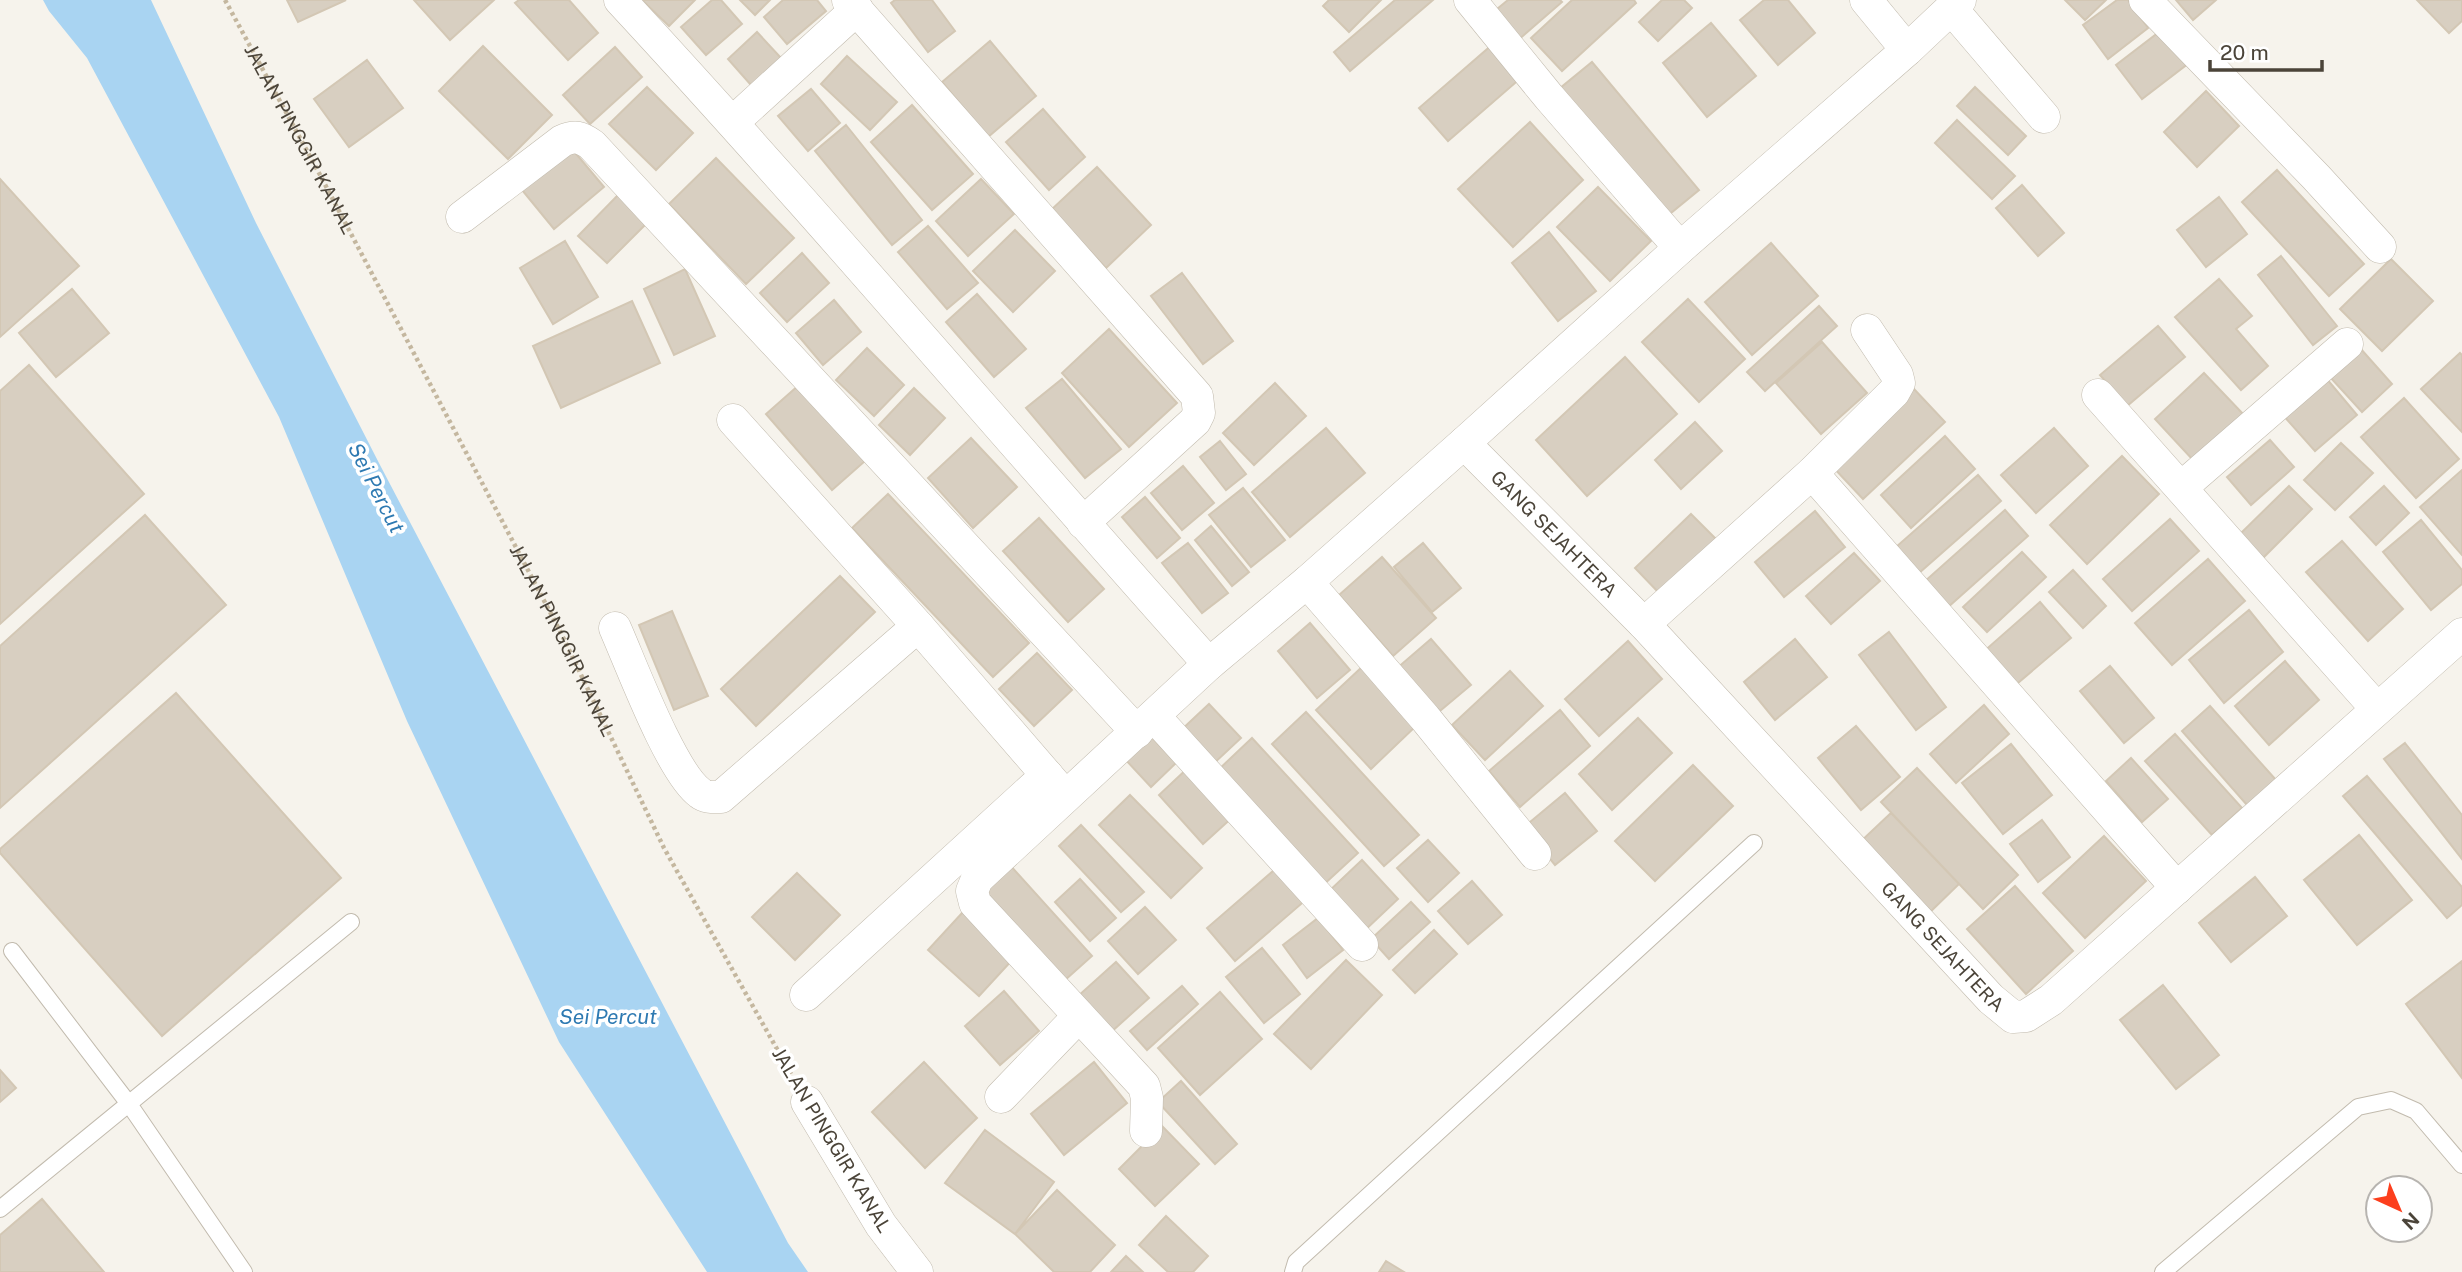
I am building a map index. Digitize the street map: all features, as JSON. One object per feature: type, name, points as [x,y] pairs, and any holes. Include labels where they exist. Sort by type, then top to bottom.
[{"type":"street","points":[[621,0],[733,122],[1209,664]]},
{"type":"street","points":[[1471,0],[1549,97],[1680,248]]},
{"type":"street","points":[[1866,0],[1907,50]]},
{"type":"street","points":[[2145,0],[2380,247]]},
{"type":"street","points":[[806,995],[1056,786],[1145,724],[1209,664],[1307,582],[1956,4],[2044,117]]},
{"type":"street","points":[[733,122],[852,5],[1197,396],[1199,413],[1195,421],[1083,523]]},
{"type":"street","points":[[462,218],[562,141],[572,136],[592,145],[1145,724],[1362,945]]},
{"type":"street","points":[[1644,624],[1812,473],[1895,392],[1899,383],[1897,375],[1867,330]]},
{"type":"street","points":[[2182,487],[2347,344]]},
{"type":"street","points":[[2098,395],[2377,709]]},
{"type":"street","points":[[733,420],[918,626],[1056,786]]},
{"type":"street","name":"GANG SEJAHTERA","points":[[1464,443],[1644,624],[2007,1014],[2019,1018],[2035,1012],[2462,634]]},
{"type":"street","points":[[1812,473],[2177,888]]},
{"type":"street","points":[[1307,582],[1424,718],[1535,854]]},
{"type":"street","points":[[615,628],[672,755],[700,794],[721,797],[918,626]]},
{"type":"street","points":[[1056,786],[982,874],[972,896],[975,903],[1144,1087],[1147,1098],[1146,1131]]},
{"type":"street","points":[[1001,1097],[1079,1016]]},
{"type":"street","name":"JALAN PINGGIR KANAL","points":[[807,1102],[881,1225],[917,1272]]},
{"type":"lane","points":[[1293,1272],[1296,1262],[1754,843]]},
{"type":"lane","points":[[0,1209],[351,922]]},
{"type":"lane","points":[[12,951],[129,1104],[244,1272]]},
{"type":"lane","points":[[2163,1272],[2358,1107],[2392,1100],[2416,1111],[2462,1165]]},
{"type":"path","name":"JALAN PINGGIR KANAL","points":[[225,0],[560,631],[664,848],[807,1102]]},
{"type":"water","name":"Sei Percut","points":[[43,0],[151,0],[256,223],[380,465],[788,1243],[808,1272],[707,1272],[559,1042],[407,721],[279,417],[87,58]]},
{"type":"building","points":[[287,0],[346,0],[298,22]]},
{"type":"building","points":[[414,0],[494,0],[450,40]]},
{"type":"building","points":[[519,0],[569,0],[598,33],[568,60],[515,3]]},
{"type":"building","points":[[642,0],[695,0],[669,26]]},
{"type":"building","points":[[712,0],[721,0],[742,24],[706,55],[681,27]]},
{"type":"building","points":[[740,0],[770,0],[755,15]]},
{"type":"building","points":[[783,0],[817,0],[826,11],[787,44],[764,17]]},
{"type":"building","points":[[895,0],[932,0],[955,31],[928,52],[891,3]]},
{"type":"building","points":[[1329,0],[1381,0],[1349,32],[1323,6]]},
{"type":"building","points":[[1395,0],[1433,0],[1350,71],[1334,52]]},
{"type":"building","points":[[1508,0],[1562,2],[1517,41],[1492,13]]},
{"type":"building","points":[[1572,0],[1634,0],[1636,3],[1562,71],[1531,38]]},
{"type":"building","points":[[1662,0],[1684,0],[1692,8],[1658,41],[1639,22]]},
{"type":"building","points":[[1764,0],[1788,0],[1815,33],[1778,65],[1740,20]]},
{"type":"building","points":[[2065,0],[2106,0],[2085,20]]},
{"type":"building","points":[[2117,0],[2128,0],[2148,28],[2108,59],[2083,25]]},
{"type":"building","points":[[2176,0],[2216,0],[2193,20]]},
{"type":"building","points":[[2417,0],[2462,0],[2462,21],[2449,33]]},
{"type":"building","points":[[1711,23],[1756,76],[1707,117],[1663,63]]},
{"type":"building","points":[[2163,29],[2189,63],[2142,99],[2116,65]]},
{"type":"building","points":[[757,32],[781,58],[751,85],[728,59]]},
{"type":"building","points":[[990,41],[1036,96],[988,137],[942,82]]},
{"type":"building","points":[[1493,44],[1522,77],[1448,141],[1419,108]]},
{"type":"building","points":[[483,46],[552,115],[508,159],[439,91]]},
{"type":"building","points":[[615,47],[642,77],[590,124],[563,95]]},
{"type":"building","points":[[847,56],[897,102],[870,130],[821,84]]},
{"type":"building","points":[[367,60],[403,108],[349,147],[314,99]]},
{"type":"building","points":[[1592,62],[1699,190],[1666,217],[1559,89]]},
{"type":"building","points":[[647,87],[693,133],[656,170],[609,124]]},
{"type":"building","points":[[1975,87],[2026,136],[2008,155],[1957,106]]},
{"type":"building","points":[[811,89],[840,123],[808,151],[778,116]]},
{"type":"building","points":[[2206,91],[2239,126],[2197,167],[2164,132]]},
{"type":"building","points":[[912,105],[973,174],[932,210],[871,142]]},
{"type":"building","points":[[1043,109],[1085,157],[1049,190],[1006,142]]},
{"type":"building","points":[[1957,120],[2015,176],[1992,199],[1935,143]]},
{"type":"building","points":[[1530,122],[1583,180],[1513,247],[1458,189]]},
{"type":"building","points":[[846,125],[922,220],[892,245],[815,151]]},
{"type":"building","points":[[567,143],[604,187],[554,229],[518,185]]},
{"type":"building","points":[[716,158],[794,238],[746,284],[669,204]]},
{"type":"building","points":[[1097,167],[1151,225],[1106,268],[1051,210]]},
{"type":"building","points":[[2277,170],[2364,264],[2329,296],[2242,202]]},
{"type":"building","points":[[0,179],[79,266],[0,337]]},
{"type":"building","points":[[981,179],[1014,214],[968,256],[936,221]]},
{"type":"building","points":[[2022,185],[2064,233],[2038,256],[1996,208]]},
{"type":"building","points":[[1598,187],[1651,241],[1610,281],[1557,227]]},
{"type":"building","points":[[620,193],[649,221],[607,263],[578,236]]},
{"type":"building","points":[[2219,197],[2247,234],[2206,267],[2177,230]]},
{"type":"building","points":[[928,226],[978,283],[947,309],[898,252]]},
{"type":"building","points":[[1015,230],[1055,271],[1013,312],[973,271]]},
{"type":"building","points":[[1549,232],[1596,291],[1558,321],[1512,263]]},
{"type":"building","points":[[565,241],[598,297],[553,324],[520,268]]},
{"type":"building","points":[[1771,243],[1818,296],[1752,355],[1705,302]]},
{"type":"building","points":[[802,253],[829,283],[787,322],[760,293]]},
{"type":"building","points":[[2281,256],[2337,326],[2313,345],[2258,275]]},
{"type":"building","points":[[2391,259],[2433,301],[2382,351],[2340,309]]},
{"type":"building","points":[[685,269],[715,336],[674,355],[644,289]]},
{"type":"building","points":[[1182,273],[1233,341],[1203,364],[1151,296]]},
{"type":"building","points":[[2219,279],[2252,316],[2236,329],[2268,366],[2241,390],[2175,317]]},
{"type":"building","points":[[72,289],[109,333],[56,377],[19,333]]},
{"type":"building","points":[[977,294],[1026,349],[994,377],[946,322]]},
{"type":"building","points":[[1688,299],[1745,359],[1699,402],[1642,342]]},
{"type":"building","points":[[834,300],[861,332],[823,365],[796,333]]},
{"type":"building","points":[[632,301],[660,363],[561,408],[533,346]]},
{"type":"building","points":[[1819,306],[1837,326],[1765,391],[1747,372]]},
{"type":"building","points":[[2158,326],[2185,357],[2127,406],[2100,375]]},
{"type":"building","points":[[1109,329],[1177,403],[1129,447],[1062,373]]},
{"type":"building","points":[[1822,342],[1867,393],[1821,434],[1776,383]]},
{"type":"building","points":[[867,348],[904,385],[874,416],[836,380]]},
{"type":"building","points":[[2360,348],[2392,384],[2362,412],[2330,377]]},
{"type":"building","points":[[2460,353],[2462,355],[2462,432],[2421,389]]},
{"type":"building","points":[[1625,357],[1677,414],[1587,496],[1536,440]]},
{"type":"building","points":[[29,365],[144,494],[0,624],[0,391]]},
{"type":"building","points":[[2204,373],[2244,415],[2194,461],[2155,419]]},
{"type":"building","points":[[2326,378],[2357,415],[2315,451],[2282,414]]},
{"type":"building","points":[[1062,379],[1121,449],[1085,478],[1026,408]]},
{"type":"building","points":[[1275,383],[1306,416],[1254,465],[1223,433]]},
{"type":"building","points":[[799,385],[865,461],[832,490],[766,414]]},
{"type":"building","points":[[914,388],[945,418],[910,455],[879,425]]},
{"type":"building","points":[[1914,389],[1945,422],[1863,499],[1832,466]]},
{"type":"building","points":[[2404,398],[2459,459],[2416,498],[2361,437]]},
{"type":"building","points":[[1695,422],[1722,451],[1681,489],[1655,460]]},
{"type":"building","points":[[1326,428],[1365,473],[1290,537],[1252,492]]},
{"type":"building","points":[[2054,428],[2088,466],[2036,513],[2001,475]]},
{"type":"building","points":[[1945,436],[1975,469],[1911,528],[1881,495]]},
{"type":"building","points":[[971,438],[1017,487],[973,528],[928,478]]},
{"type":"building","points":[[2270,440],[2294,467],[2251,505],[2227,477]]},
{"type":"building","points":[[1220,441],[1246,474],[1226,490],[1200,457]]},
{"type":"building","points":[[2341,443],[2373,473],[2335,510],[2304,480]]},
{"type":"building","points":[[2122,456],[2159,494],[2087,564],[2050,525]]},
{"type":"building","points":[[1183,466],[1214,503],[1182,530],[1151,493]]},
{"type":"building","points":[[2462,470],[2462,555],[2420,507]]},
{"type":"building","points":[[1978,475],[2001,501],[1919,573],[1896,547]]},
{"type":"building","points":[[2289,486],[2312,509],[2263,558],[2239,535]]},
{"type":"building","points":[[2384,486],[2409,513],[2376,545],[2350,517]]},
{"type":"building","points":[[1243,488],[1285,540],[1251,567],[1209,515]]},
{"type":"building","points":[[888,494],[1029,643],[993,677],[852,528]]},
{"type":"building","points":[[1145,497],[1180,538],[1157,558],[1122,517]]},
{"type":"building","points":[[2005,510],[2028,536],[1947,608],[1924,582]]},
{"type":"building","points":[[1815,511],[1845,547],[1784,597],[1755,562]]},
{"type":"building","points":[[1691,514],[1718,541],[1661,595],[1635,568]]},
{"type":"building","points":[[145,515],[226,605],[0,808],[0,646]]},
{"type":"building","points":[[1039,518],[1104,589],[1068,622],[1003,551]]},
{"type":"building","points":[[2170,519],[2199,551],[2132,611],[2103,579]]},
{"type":"building","points":[[2421,520],[2462,570],[2462,584],[2431,610],[2383,552]]},
{"type":"building","points":[[1211,526],[1249,572],[1232,586],[1195,540]]},
{"type":"building","points":[[2342,541],[2403,609],[2368,641],[2306,572]]},
{"type":"building","points":[[1188,543],[1228,593],[1202,613],[1162,563]]},
{"type":"building","points":[[1423,543],[1461,588],[1432,612],[1394,567]]},
{"type":"building","points":[[2022,552],[2046,577],[1987,632],[1963,607]]},
{"type":"building","points":[[1854,553],[1880,581],[1831,624],[1806,596]]},
{"type":"building","points":[[1382,557],[1436,618],[1393,656],[1339,595]]},
{"type":"building","points":[[2208,559],[2245,601],[2172,665],[2135,623]]},
{"type":"building","points":[[2073,570],[2106,606],[2083,628],[2049,592]]},
{"type":"building","points":[[840,576],[875,612],[756,726],[721,689]]},
{"type":"building","points":[[2040,602],[2071,638],[2012,688],[1982,653]]},
{"type":"building","points":[[2249,610],[2283,652],[2224,703],[2189,660]]},
{"type":"building","points":[[672,611],[708,696],[674,710],[639,625]]},
{"type":"building","points":[[1310,623],[1350,670],[1317,698],[1278,651]]},
{"type":"building","points":[[1889,632],[1946,707],[1916,730],[1859,655]]},
{"type":"building","points":[[1431,639],[1471,685],[1435,715],[1396,669]]},
{"type":"building","points":[[1795,639],[1827,677],[1775,720],[1744,682]]},
{"type":"building","points":[[1628,641],[1662,679],[1599,736],[1565,699]]},
{"type":"building","points":[[1037,653],[1072,690],[1034,726],[999,689]]},
{"type":"building","points":[[2285,661],[2319,700],[2269,745],[2235,706]]},
{"type":"building","points":[[2110,666],[2154,718],[2124,743],[2080,691]]},
{"type":"building","points":[[1362,667],[1417,725],[1371,769],[1316,710]]},
{"type":"building","points":[[1510,671],[1543,706],[1485,760],[1452,725]]},
{"type":"building","points":[[176,693],[341,878],[162,1036],[0,853],[0,849]]},
{"type":"building","points":[[1209,704],[1241,738],[1211,766],[1179,732]]},
{"type":"building","points":[[1984,705],[2009,734],[1956,783],[1930,754]]},
{"type":"building","points":[[2210,706],[2276,780],[2247,805],[2182,731]]},
{"type":"building","points":[[1560,710],[1590,746],[1520,807],[1489,771]]},
{"type":"building","points":[[1306,712],[1419,835],[1384,866],[1272,744]]},
{"type":"building","points":[[1638,718],[1672,753],[1612,810],[1579,774]]},
{"type":"building","points":[[1856,726],[1900,777],[1861,810],[1818,758]]},
{"type":"building","points":[[1149,734],[1176,763],[1151,787],[1124,758]]},
{"type":"building","points":[[2175,734],[2242,808],[2212,835],[2145,761]]},
{"type":"building","points":[[1252,738],[1358,853],[1321,887],[1216,772]]},
{"type":"building","points":[[2405,743],[2462,815],[2462,859],[2384,759]]},
{"type":"building","points":[[2011,744],[2052,795],[2003,834],[1962,783]]},
{"type":"building","points":[[2131,758],[2168,799],[2142,822],[2106,781]]},
{"type":"building","points":[[1693,765],[1733,806],[1655,881],[1615,841]]},
{"type":"building","points":[[1190,766],[1235,815],[1203,844],[1159,795]]},
{"type":"building","points":[[1917,768],[2018,875],[1983,909],[1881,802]]},
{"type":"building","points":[[2367,776],[2462,887],[2462,905],[2447,918],[2343,796]]},
{"type":"building","points":[[1565,793],[1597,831],[1555,865],[1524,827]]},
{"type":"building","points":[[1130,795],[1202,868],[1171,898],[1099,825]]},
{"type":"building","points":[[1891,813],[1959,884],[1926,916],[1858,844]]},
{"type":"building","points":[[2042,820],[2070,857],[2038,882],[2010,844]]},
{"type":"building","points":[[1081,825],[1144,892],[1121,912],[1059,846]]},
{"type":"building","points":[[2359,835],[2412,900],[2357,945],[2304,880]]},
{"type":"building","points":[[2104,836],[2146,881],[2085,938],[2043,893]]},
{"type":"building","points":[[1428,840],[1459,873],[1428,902],[1397,868]]},
{"type":"building","points":[[1362,860],[1398,899],[1363,932],[1327,893]]},
{"type":"building","points":[[1009,864],[1092,956],[1065,980],[982,889]]},
{"type":"building","points":[[1280,865],[1308,898],[1235,961],[1207,928]]},
{"type":"building","points":[[797,873],[840,915],[795,960],[752,917]]},
{"type":"building","points":[[2255,877],[2287,916],[2231,962],[2199,923]]},
{"type":"building","points":[[1080,879],[1116,918],[1090,941],[1055,902]]},
{"type":"building","points":[[1472,881],[1502,915],[1468,944],[1438,911]]},
{"type":"building","points":[[2015,886],[2073,951],[2026,994],[1967,929]]},
{"type":"building","points":[[1411,902],[1430,922],[1389,959],[1371,939]]},
{"type":"building","points":[[1145,907],[1176,940],[1138,974],[1108,941]]},
{"type":"building","points":[[963,912],[1014,958],[979,996],[928,950]]},
{"type":"building","points":[[1318,918],[1343,950],[1307,978],[1283,945]]},
{"type":"building","points":[[1434,930],[1457,954],[1415,993],[1393,970]]},
{"type":"building","points":[[1262,948],[1300,994],[1264,1023],[1226,977]]},
{"type":"building","points":[[1346,960],[1382,995],[1311,1069],[1274,1034]]},
{"type":"building","points":[[2462,961],[2462,1078],[2406,1004]]},
{"type":"building","points":[[1116,962],[1149,998],[1110,1033],[1077,997]]},
{"type":"building","points":[[2163,985],[2219,1055],[2176,1089],[2120,1020]]},
{"type":"building","points":[[1182,986],[1198,1004],[1147,1050],[1130,1031]]},
{"type":"building","points":[[1004,991],[1039,1031],[1000,1065],[965,1026]]},
{"type":"building","points":[[1220,992],[1262,1039],[1200,1095],[1158,1048]]},
{"type":"building","points":[[924,1062],[977,1118],[925,1168],[872,1112]]},
{"type":"building","points":[[1094,1062],[1127,1103],[1064,1155],[1031,1114]]},
{"type":"building","points":[[0,1070],[16,1088],[0,1102]]},
{"type":"building","points":[[1181,1081],[1237,1144],[1215,1164],[1158,1102]]},
{"type":"building","points":[[1162,1126],[1199,1164],[1155,1206],[1119,1169]]},
{"type":"building","points":[[985,1130],[1054,1182],[1015,1234],[945,1183]]},
{"type":"building","points":[[1057,1190],[1115,1245],[1090,1272],[1054,1272],[1015,1234]]},
{"type":"building","points":[[42,1199],[104,1272],[0,1272],[0,1235]]},
{"type":"building","points":[[1166,1216],[1208,1256],[1193,1272],[1168,1272],[1139,1245]]},
{"type":"building","points":[[1126,1256],[1143,1272],[1111,1272]]},
{"type":"building","points":[[1386,1261],[1404,1272],[1379,1272]]}]
